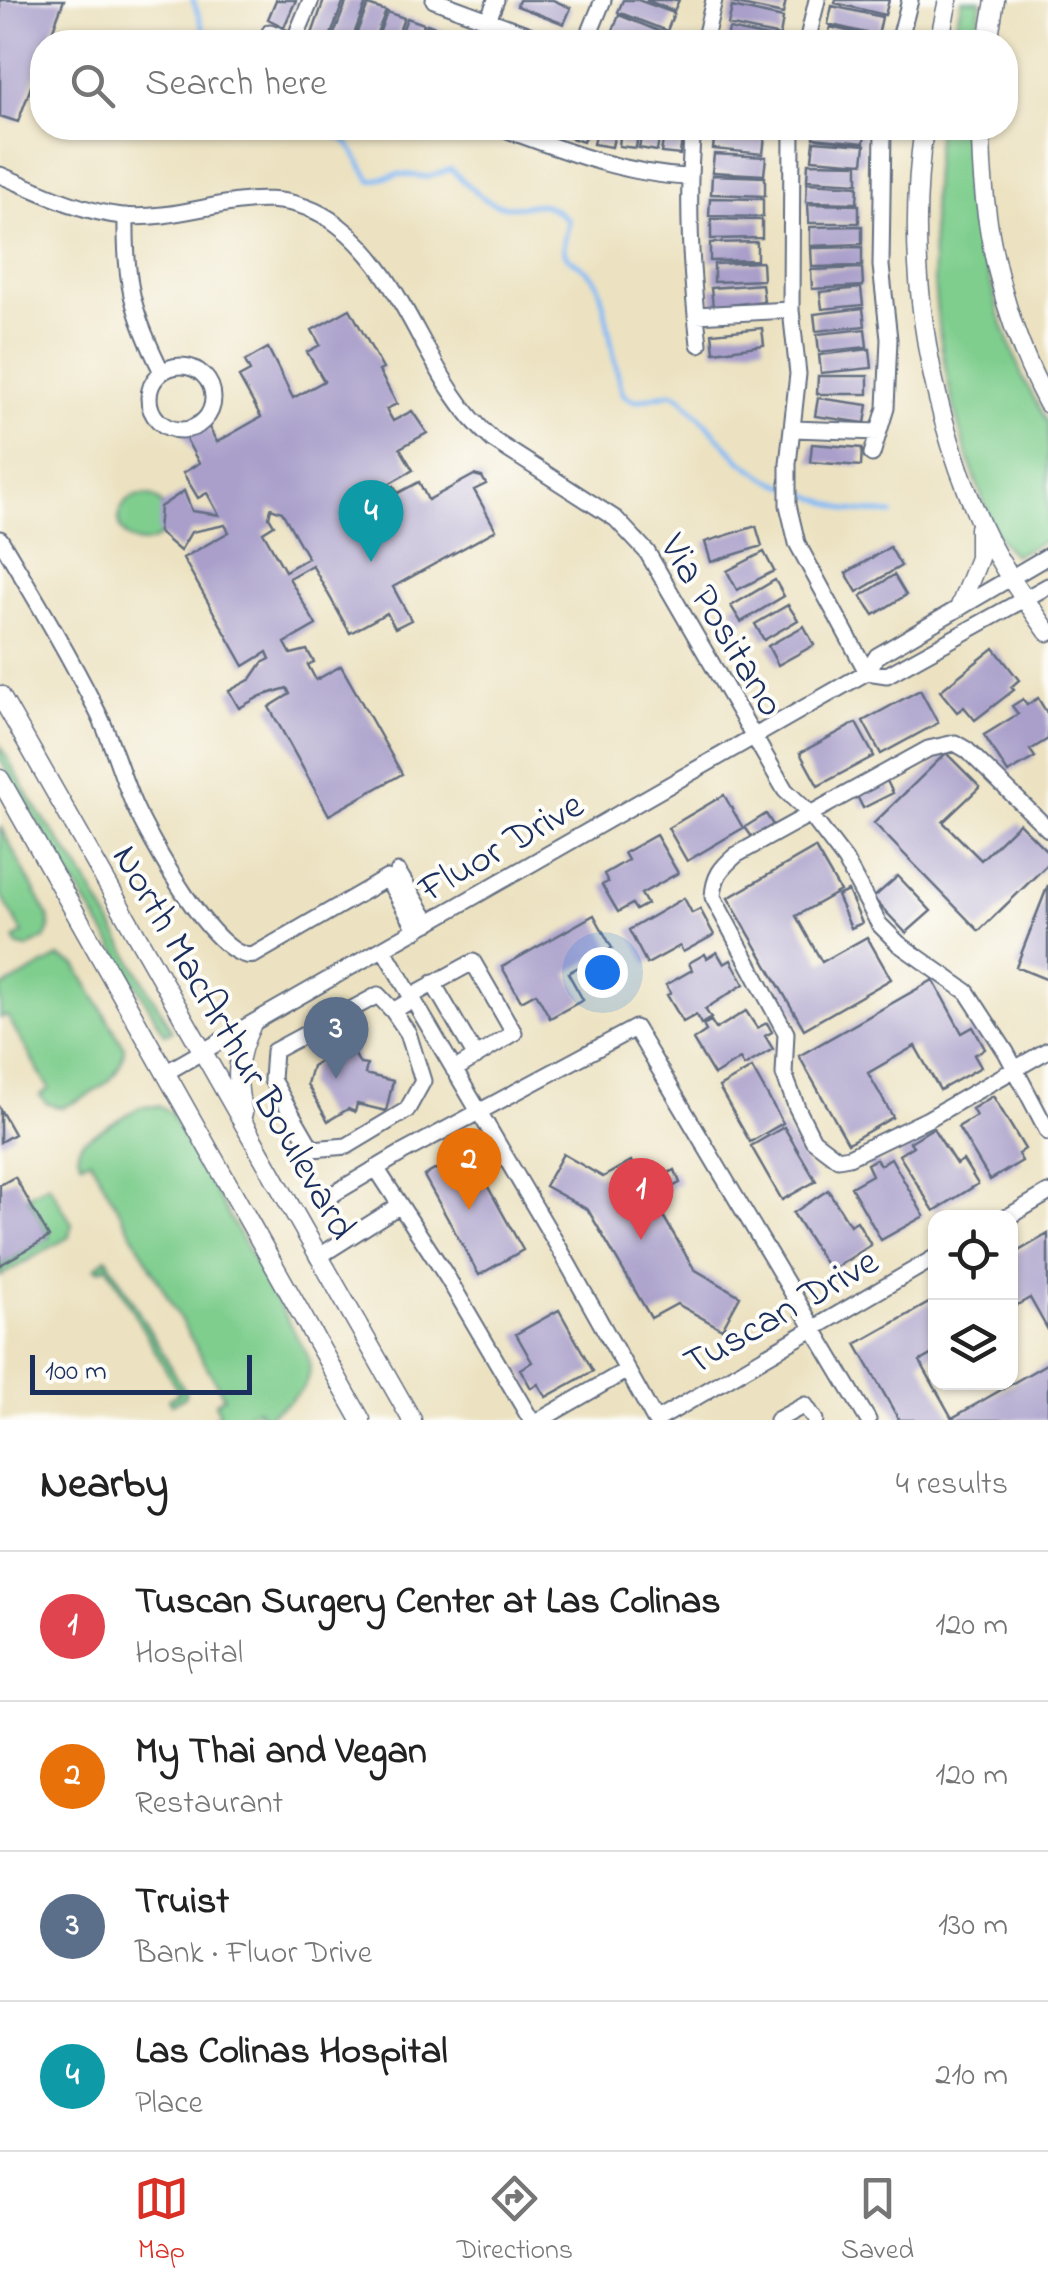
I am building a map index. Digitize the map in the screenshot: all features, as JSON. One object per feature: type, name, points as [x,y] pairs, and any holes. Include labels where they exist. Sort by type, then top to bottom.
[{"type":"main road","points":[[941,30],[948,0]]},
{"type":"main road","points":[[990,30],[996,0]]},
{"type":"main road","points":[[923,140],[917,201],[918,264],[926,346],[948,437],[977,518],[1010,577],[1048,632]]},
{"type":"main road","points":[[981,140],[984,196],[1002,290],[1024,354],[1048,404]]},
{"type":"main road","points":[[960,606],[979,558],[977,518]]},
{"type":"main road","name":"North MacArthur Boulevard","points":[[0,695],[412,1420]]},
{"type":"main road","name":"North MacArthur Boulevard","points":[[0,779],[360,1420]]},
{"type":"main road","points":[[248,1133],[236,1084],[236,1067],[250,1026]]},
{"type":"street","points":[[300,30],[311,0]]},
{"type":"street","points":[[434,0],[515,30]]},
{"type":"street","points":[[488,20],[496,0]]},
{"type":"street","points":[[591,30],[602,0]]},
{"type":"street","points":[[707,30],[714,0]]},
{"type":"street","points":[[809,30],[817,0]]},
{"type":"street","points":[[902,30],[910,0]]},
{"type":"street","points":[[533,140],[580,158],[688,177]]},
{"type":"street","points":[[692,140],[688,177],[690,262],[699,344]]},
{"type":"street","points":[[792,140],[791,310],[798,374],[788,505],[798,543],[823,596],[867,672]]},
{"type":"street","points":[[872,454],[886,408],[889,339],[880,266],[883,140]]},
{"type":"street","name":"Via Positano","points":[[0,176],[70,202],[126,216],[260,199],[291,202],[336,223],[384,275],[444,385],[478,427],[616,519],[647,552],[786,790],[844,860],[879,924],[899,944],[967,992],[1015,1068],[1048,1132]]},
{"type":"street","points":[[126,216],[125,269],[129,293],[138,323],[162,372]]},
{"type":"street","points":[[696,315],[791,310]]},
{"type":"street","points":[[183,366],[203,373],[214,392],[204,422],[184,430],[164,426],[156,419],[149,400],[150,389],[162,372],[183,366]]},
{"type":"street","points":[[793,429],[878,432]]},
{"type":"street","points":[[0,540],[99,713],[136,809],[193,907],[222,942],[237,954],[254,955],[393,875],[423,927]]},
{"type":"street","name":"Fluor Drive","points":[[165,1073],[867,672],[876,656],[1048,556]]},
{"type":"street","name":"Fluor Drive","points":[[867,672],[887,675],[1048,586]]},
{"type":"street","points":[[1048,829],[967,750],[955,743],[928,749],[736,854],[714,880],[713,896],[786,1034],[784,1074],[813,1140],[838,1159],[928,1118],[1048,1050]]},
{"type":"street","points":[[384,950],[656,1420]]},
{"type":"street","points":[[393,1010],[473,962],[514,1034],[454,1070]]},
{"type":"street","points":[[433,983],[476,1057]]},
{"type":"street","points":[[378,995],[393,1010],[408,1034],[423,1081],[407,1110],[347,1146],[312,1149],[272,1080],[274,1050],[378,995]]},
{"type":"street","points":[[328,1197],[636,1028],[868,1420]]},
{"type":"street","points":[[362,1136],[531,1420]]},
{"type":"street","points":[[1018,1211],[1048,1194]]},
{"type":"street","points":[[318,1256],[400,1205]]},
{"type":"street","name":"Tuscan Drive","points":[[656,1420],[928,1262]]},
{"type":"street","points":[[540,1420],[627,1370]]},
{"type":"street","points":[[777,1420],[805,1405],[815,1420]]},
{"type":"green space","points":[[962,0],[981,0],[977,30],[954,30]]},
{"type":"green space","points":[[937,140],[970,140],[980,243],[1000,317],[1022,376],[1048,424],[1048,540],[1014,555],[989,516],[952,401],[933,265]]},
{"type":"green space","points":[[143,495],[160,502],[167,519],[160,536],[143,543],[126,536],[119,519],[126,502]]},
{"type":"green space","points":[[0,745],[33,803],[82,873],[172,1031],[165,1034],[41,828],[0,759]]},
{"type":"green space","points":[[0,826],[48,916],[50,928],[46,937],[27,948],[18,946],[14,939],[23,933],[0,893]]},
{"type":"green space","points":[[59,957],[76,965],[124,1047],[118,1069],[103,1086],[61,1108],[46,1103],[40,1095],[49,1089],[7,1016],[0,1018],[0,989]]},
{"type":"green space","points":[[158,1106],[170,1112],[308,1356],[309,1377],[305,1386],[264,1418],[257,1409],[237,1420],[211,1420],[220,1414],[215,1403],[224,1397],[90,1159],[82,1163],[79,1157],[84,1140],[140,1107]]},
{"type":"green space","points":[[49,1184],[72,1224],[69,1237],[0,1276],[0,1266],[50,1238],[27,1196]]},
{"type":"green space","points":[[107,1258],[186,1393],[172,1404],[169,1399],[179,1393],[107,1266],[95,1268]]},
{"type":"building","points":[[0,0],[64,0],[53,30],[30,30],[30,90],[18,122],[0,116]]},
{"type":"building","points":[[276,0],[296,0],[284,27],[268,19]]},
{"type":"building","points":[[324,0],[344,0],[333,30],[313,30]]},
{"type":"building","points":[[347,0],[367,0],[356,30],[336,30]]},
{"type":"building","points":[[519,0],[553,0],[571,8],[564,24],[517,6]]},
{"type":"building","points":[[623,0],[638,0],[674,13],[664,30],[618,12]]},
{"type":"building","points":[[646,0],[679,0],[674,11]]},
{"type":"building","points":[[786,0],[783,14],[732,3]]},
{"type":"building","points":[[889,0],[885,15],[835,3]]},
{"type":"building","points":[[368,5],[386,11],[378,30],[358,30]]},
{"type":"building","points":[[832,6],[882,17],[879,30],[853,30],[828,24]]},
{"type":"building","points":[[732,7],[783,18],[781,30],[728,25]]},
{"type":"building","points":[[387,12],[404,18],[400,30],[380,30]]},
{"type":"building","points":[[619,15],[656,30],[613,30]]},
{"type":"building","points":[[407,18],[424,24],[422,30],[402,30]]},
{"type":"building","points":[[594,140],[613,140],[612,147],[593,144]]},
{"type":"building","points":[[620,140],[637,140],[636,148],[619,146]]},
{"type":"building","points":[[641,140],[659,140],[657,151],[639,148]]},
{"type":"building","points":[[663,140],[682,140],[680,155],[661,153]]},
{"type":"building","points":[[714,140],[765,140],[763,154],[713,149]]},
{"type":"building","points":[[814,141],[865,145],[863,163],[812,159]]},
{"type":"building","points":[[714,154],[766,157],[764,175],[712,172]]},
{"type":"building","points":[[808,163],[858,164],[858,183],[807,180]]},
{"type":"building","points":[[712,175],[765,177],[765,196],[711,194]]},
{"type":"building","points":[[807,183],[858,186],[857,203],[806,202]]},
{"type":"building","points":[[710,198],[763,199],[763,217],[709,216]]},
{"type":"building","points":[[808,204],[859,205],[859,223],[809,223]]},
{"type":"building","points":[[711,219],[762,220],[762,238],[711,239]]},
{"type":"building","points":[[862,226],[862,244],[810,246],[810,227]]},
{"type":"building","points":[[757,242],[757,260],[710,261],[710,243]]},
{"type":"building","points":[[862,247],[862,266],[812,267],[811,248]]},
{"type":"building","points":[[762,262],[763,280],[714,282],[714,264]]},
{"type":"building","points":[[862,268],[863,286],[812,289],[811,270]]},
{"type":"building","points":[[762,284],[764,301],[713,307],[711,288]]},
{"type":"building","points":[[861,288],[863,305],[822,309],[820,292]]},
{"type":"building","points":[[863,308],[865,326],[816,331],[814,314]]},
{"type":"building","points":[[350,309],[397,404],[386,409],[393,421],[412,411],[427,433],[400,448],[413,470],[385,486],[387,490],[394,486],[398,493],[419,482],[428,500],[474,475],[482,477],[486,484],[474,490],[496,530],[393,587],[411,620],[395,628],[387,613],[350,633],[312,565],[289,578],[316,625],[285,643],[291,654],[307,650],[314,662],[308,665],[316,680],[341,666],[402,774],[329,815],[269,707],[290,694],[287,688],[239,708],[229,691],[251,679],[262,663],[270,659],[267,652],[244,666],[183,558],[229,532],[225,525],[191,532],[180,551],[158,532],[160,507],[184,491],[192,511],[219,515],[207,493],[198,498],[183,473],[199,463],[179,426],[201,413],[217,442],[261,417],[239,377],[250,371],[245,361],[268,348],[293,398],[324,381],[307,352],[320,345],[312,330]],"holes":[[[271,508],[282,512],[308,558],[285,571],[263,532],[274,525],[269,517]]]},
{"type":"building","points":[[762,328],[764,345],[714,352],[712,333]]},
{"type":"building","points":[[865,329],[867,347],[819,352],[817,334]]},
{"type":"building","points":[[870,349],[872,368],[821,373],[819,355]]},
{"type":"building","points":[[818,376],[868,376],[868,394],[817,394]]},
{"type":"building","points":[[818,398],[868,405],[865,423],[815,416]]},
{"type":"building","points":[[812,444],[862,448],[861,466],[810,462]]},
{"type":"building","points":[[756,526],[762,546],[711,562],[705,542]]},
{"type":"building","points":[[890,547],[901,566],[857,592],[846,573]]},
{"type":"building","points":[[764,552],[774,571],[737,590],[727,571]]},
{"type":"building","points":[[894,575],[906,595],[874,615],[861,596]]},
{"type":"building","points":[[775,580],[784,596],[741,622],[731,606]]},
{"type":"building","points":[[788,605],[798,620],[764,640],[755,624]]},
{"type":"building","points":[[804,626],[814,645],[778,665],[768,646]]},
{"type":"building","points":[[994,648],[1019,680],[1011,687],[1014,690],[975,720],[964,707],[957,712],[940,691]]},
{"type":"building","points":[[920,690],[938,723],[881,754],[863,721]]},
{"type":"building","points":[[1038,698],[1048,715],[1048,739],[1030,750],[1035,757],[1008,773],[984,735],[1018,714],[1012,706],[1023,699],[1027,705]]},
{"type":"building","points":[[856,723],[874,756],[818,786],[800,753]]},
{"type":"building","points":[[946,753],[980,787],[943,822],[981,860],[1019,823],[1048,852],[1048,864],[979,931],[874,823]]},
{"type":"building","points":[[887,781],[893,793],[863,808],[857,796]]},
{"type":"building","points":[[724,795],[743,828],[687,861],[668,828]]},
{"type":"building","points":[[766,814],[773,825],[752,837],[745,827]]},
{"type":"building","points":[[656,835],[678,873],[641,894],[647,904],[636,910],[632,904],[618,912],[602,885],[608,882],[604,874],[628,860],[624,853]]},
{"type":"building","points":[[815,848],[840,891],[796,916],[822,962],[867,937],[891,979],[804,1029],[728,898]]},
{"type":"building","points":[[898,876],[931,911],[906,933],[873,898]]},
{"type":"building","points":[[1048,885],[1048,980],[1016,967]]},
{"type":"building","points":[[848,891],[862,923],[851,928],[837,896]]},
{"type":"building","points":[[684,898],[692,913],[700,909],[714,935],[683,952],[680,946],[647,964],[629,930]]},
{"type":"building","points":[[594,915],[612,948],[568,973],[583,1000],[550,1018],[536,993],[521,1001],[502,967]]},
{"type":"building","points":[[717,952],[724,964],[731,960],[744,984],[705,1009],[711,1018],[701,1024],[696,1015],[683,1022],[667,995],[671,993],[666,985],[692,970],[689,963]]},
{"type":"building","points":[[933,980],[962,1033],[973,1027],[985,1049],[974,1055],[981,1067],[940,1090],[915,1046],[868,1073],[893,1117],[848,1143],[799,1056]]},
{"type":"building","points":[[746,1011],[757,1028],[767,1023],[772,1032],[765,1036],[773,1049],[744,1066],[740,1059],[714,1075],[693,1040],[706,1031],[703,1025],[711,1021],[716,1029]]},
{"type":"building","points":[[349,1044],[360,1064],[367,1065],[365,1074],[393,1081],[386,1111],[357,1104],[355,1112],[348,1109],[328,1121],[307,1084],[312,1066]]},
{"type":"building","points":[[752,1068],[783,1123],[750,1142],[719,1087]]},
{"type":"building","points":[[993,1096],[1025,1149],[1018,1154],[1022,1161],[990,1180],[958,1127],[976,1116],[972,1109]]},
{"type":"building","points":[[0,1109],[14,1134],[0,1142]]},
{"type":"building","points":[[784,1127],[816,1181],[782,1200],[751,1146]]},
{"type":"building","points":[[933,1128],[956,1164],[963,1160],[978,1184],[933,1210],[899,1155],[913,1146],[910,1142]]},
{"type":"building","points":[[468,1151],[523,1250],[479,1275],[424,1176]]},
{"type":"building","points":[[563,1154],[603,1177],[631,1161],[644,1184],[675,1170],[680,1183],[652,1197],[694,1269],[740,1296],[722,1329],[677,1304],[651,1318],[588,1210],[545,1186]]},
{"type":"building","points":[[891,1158],[924,1216],[881,1240],[851,1187],[872,1175],[867,1164],[876,1159],[880,1165]]},
{"type":"building","points":[[15,1177],[49,1237],[0,1265],[0,1185]]},
{"type":"building","points":[[828,1190],[850,1225],[857,1221],[871,1245],[830,1271],[793,1213]]},
{"type":"building","points":[[1048,1234],[1048,1330],[1030,1298],[1018,1305],[1018,1251]]},
{"type":"building","points":[[928,1304],[928,1356],[920,1361],[928,1375],[928,1390],[936,1390],[952,1418],[1001,1390],[1018,1390],[1018,1380],[1048,1363],[1048,1420],[899,1420],[856,1344]]},
{"type":"building","points":[[559,1310],[593,1371],[546,1397],[538,1384],[531,1388],[520,1369],[532,1362],[516,1334]]},
{"type":"waterway","points":[[193,0],[204,30]]},
{"type":"waterway","points":[[344,140],[371,181],[399,174],[428,177],[451,169],[495,204],[542,205],[557,212],[568,220],[566,254],[590,274],[599,288],[623,394],[635,401],[671,393],[680,396],[741,461],[768,479],[847,510],[892,514]]},
{"type":"place","name":"Las Colinas Hospital","points":[[371,562]]},
{"type":"place","name":"Truist","points":[[336,1079]]},
{"type":"place","name":"My Thai and Vegan","points":[[469,1210]]},
{"type":"place","name":"Tuscan Surgery Center at Las Colinas","points":[[641,1240]]}]
